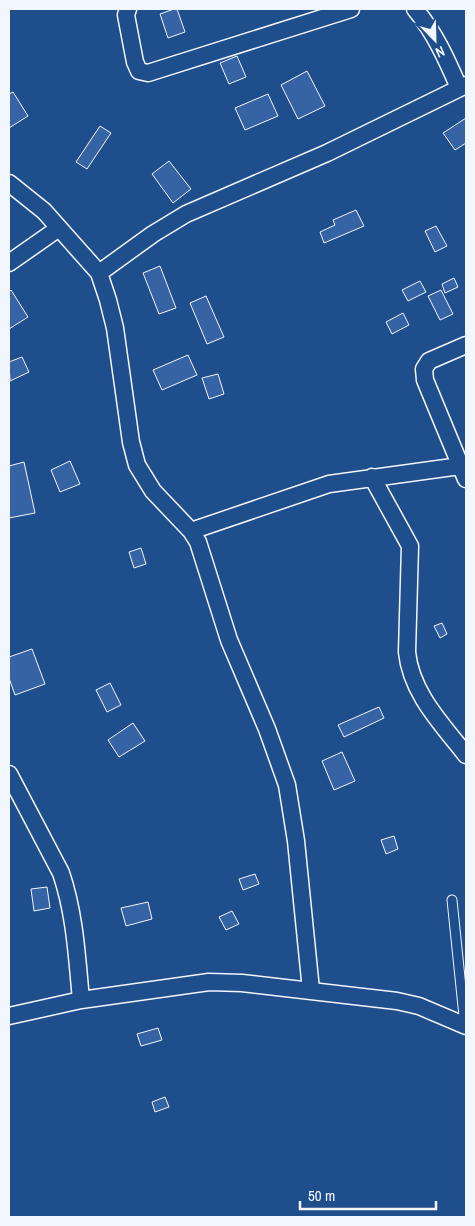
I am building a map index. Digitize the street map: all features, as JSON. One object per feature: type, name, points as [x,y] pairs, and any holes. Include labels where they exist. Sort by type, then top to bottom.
[{"type":"street","points":[[128,9],[126,15],[135,62],[139,71],[148,73],[351,9]]},
{"type":"street","points":[[99,273],[153,234],[186,214],[328,153],[463,86],[442,49],[415,9]]},
{"type":"street","points":[[9,184],[44,211],[99,273],[115,328],[131,442],[137,465],[153,491],[191,531],[202,550],[229,640],[267,729],[287,785],[296,842],[311,990]]},
{"type":"street","points":[[9,263],[59,228]]},
{"type":"street","points":[[191,531],[329,484],[372,477],[463,472],[425,380],[424,369],[429,361],[466,345]]},
{"type":"street","points":[[372,477],[410,546],[408,666],[424,700],[466,755]]},
{"type":"street","points":[[9,774],[64,880],[71,907],[81,1000]]},
{"type":"street","points":[[9,1016],[81,1000],[209,982],[242,982],[397,1001],[419,1006],[466,1026]]},
{"type":"lane","points":[[452,900],[466,1026]]},
{"type":"building","points":[[177,9],[185,32],[168,38],[160,14]]},
{"type":"building","points":[[237,56],[246,77],[229,84],[220,63]]},
{"type":"building","points":[[307,71],[325,106],[298,119],[281,85]]},
{"type":"building","points":[[13,92],[28,116],[9,128],[9,94]]},
{"type":"building","points":[[268,94],[278,116],[245,130],[235,108]]},
{"type":"building","points":[[466,118],[466,143],[455,150],[443,133]]},
{"type":"building","points":[[100,126],[111,133],[87,169],[76,162]]},
{"type":"building","points":[[169,161],[191,189],[173,203],[152,174]]},
{"type":"building","points":[[356,210],[364,226],[324,243],[320,232],[335,225],[333,220]]},
{"type":"building","points":[[436,226],[447,246],[435,252],[425,231]]},
{"type":"building","points":[[160,266],[176,308],[159,314],[143,273]]},
{"type":"building","points":[[454,278],[458,287],[445,293],[442,284]]},
{"type":"building","points":[[420,281],[426,292],[408,301],[402,290]]},
{"type":"building","points":[[11,290],[28,317],[9,329],[9,292]]},
{"type":"building","points":[[441,290],[453,314],[440,320],[428,296]]},
{"type":"building","points":[[206,296],[224,337],[207,344],[190,303]]},
{"type":"building","points":[[403,313],[409,325],[392,334],[386,322]]},
{"type":"building","points":[[188,355],[197,375],[162,390],[153,370]]},
{"type":"building","points":[[22,357],[29,372],[10,381],[9,362]]},
{"type":"building","points":[[218,374],[224,394],[209,399],[202,378]]},
{"type":"building","points":[[70,461],[80,484],[60,492],[51,470]]},
{"type":"building","points":[[24,462],[35,513],[9,518],[9,466]]},
{"type":"building","points":[[141,548],[146,564],[134,568],[129,552]]},
{"type":"building","points":[[442,623],[447,634],[440,638],[434,626]]},
{"type":"building","points":[[32,649],[45,684],[15,695],[9,678],[9,657]]},
{"type":"building","points":[[110,683],[121,705],[107,712],[96,690]]},
{"type":"building","points":[[379,707],[384,718],[344,737],[338,725]]},
{"type":"building","points":[[133,723],[145,741],[119,757],[108,740]]},
{"type":"building","points":[[342,752],[355,781],[334,790],[322,761]]},
{"type":"building","points":[[394,836],[398,849],[386,854],[381,840]]},
{"type":"building","points":[[255,874],[259,884],[243,890],[239,879]]},
{"type":"building","points":[[47,887],[50,908],[34,911],[31,889]]},
{"type":"building","points":[[148,902],[152,919],[126,926],[121,908]]},
{"type":"building","points":[[232,911],[239,924],[226,930],[219,917]]},
{"type":"building","points":[[158,1028],[162,1040],[141,1046],[137,1034]]},
{"type":"building","points":[[165,1097],[169,1107],[155,1112],[152,1102]]}]
